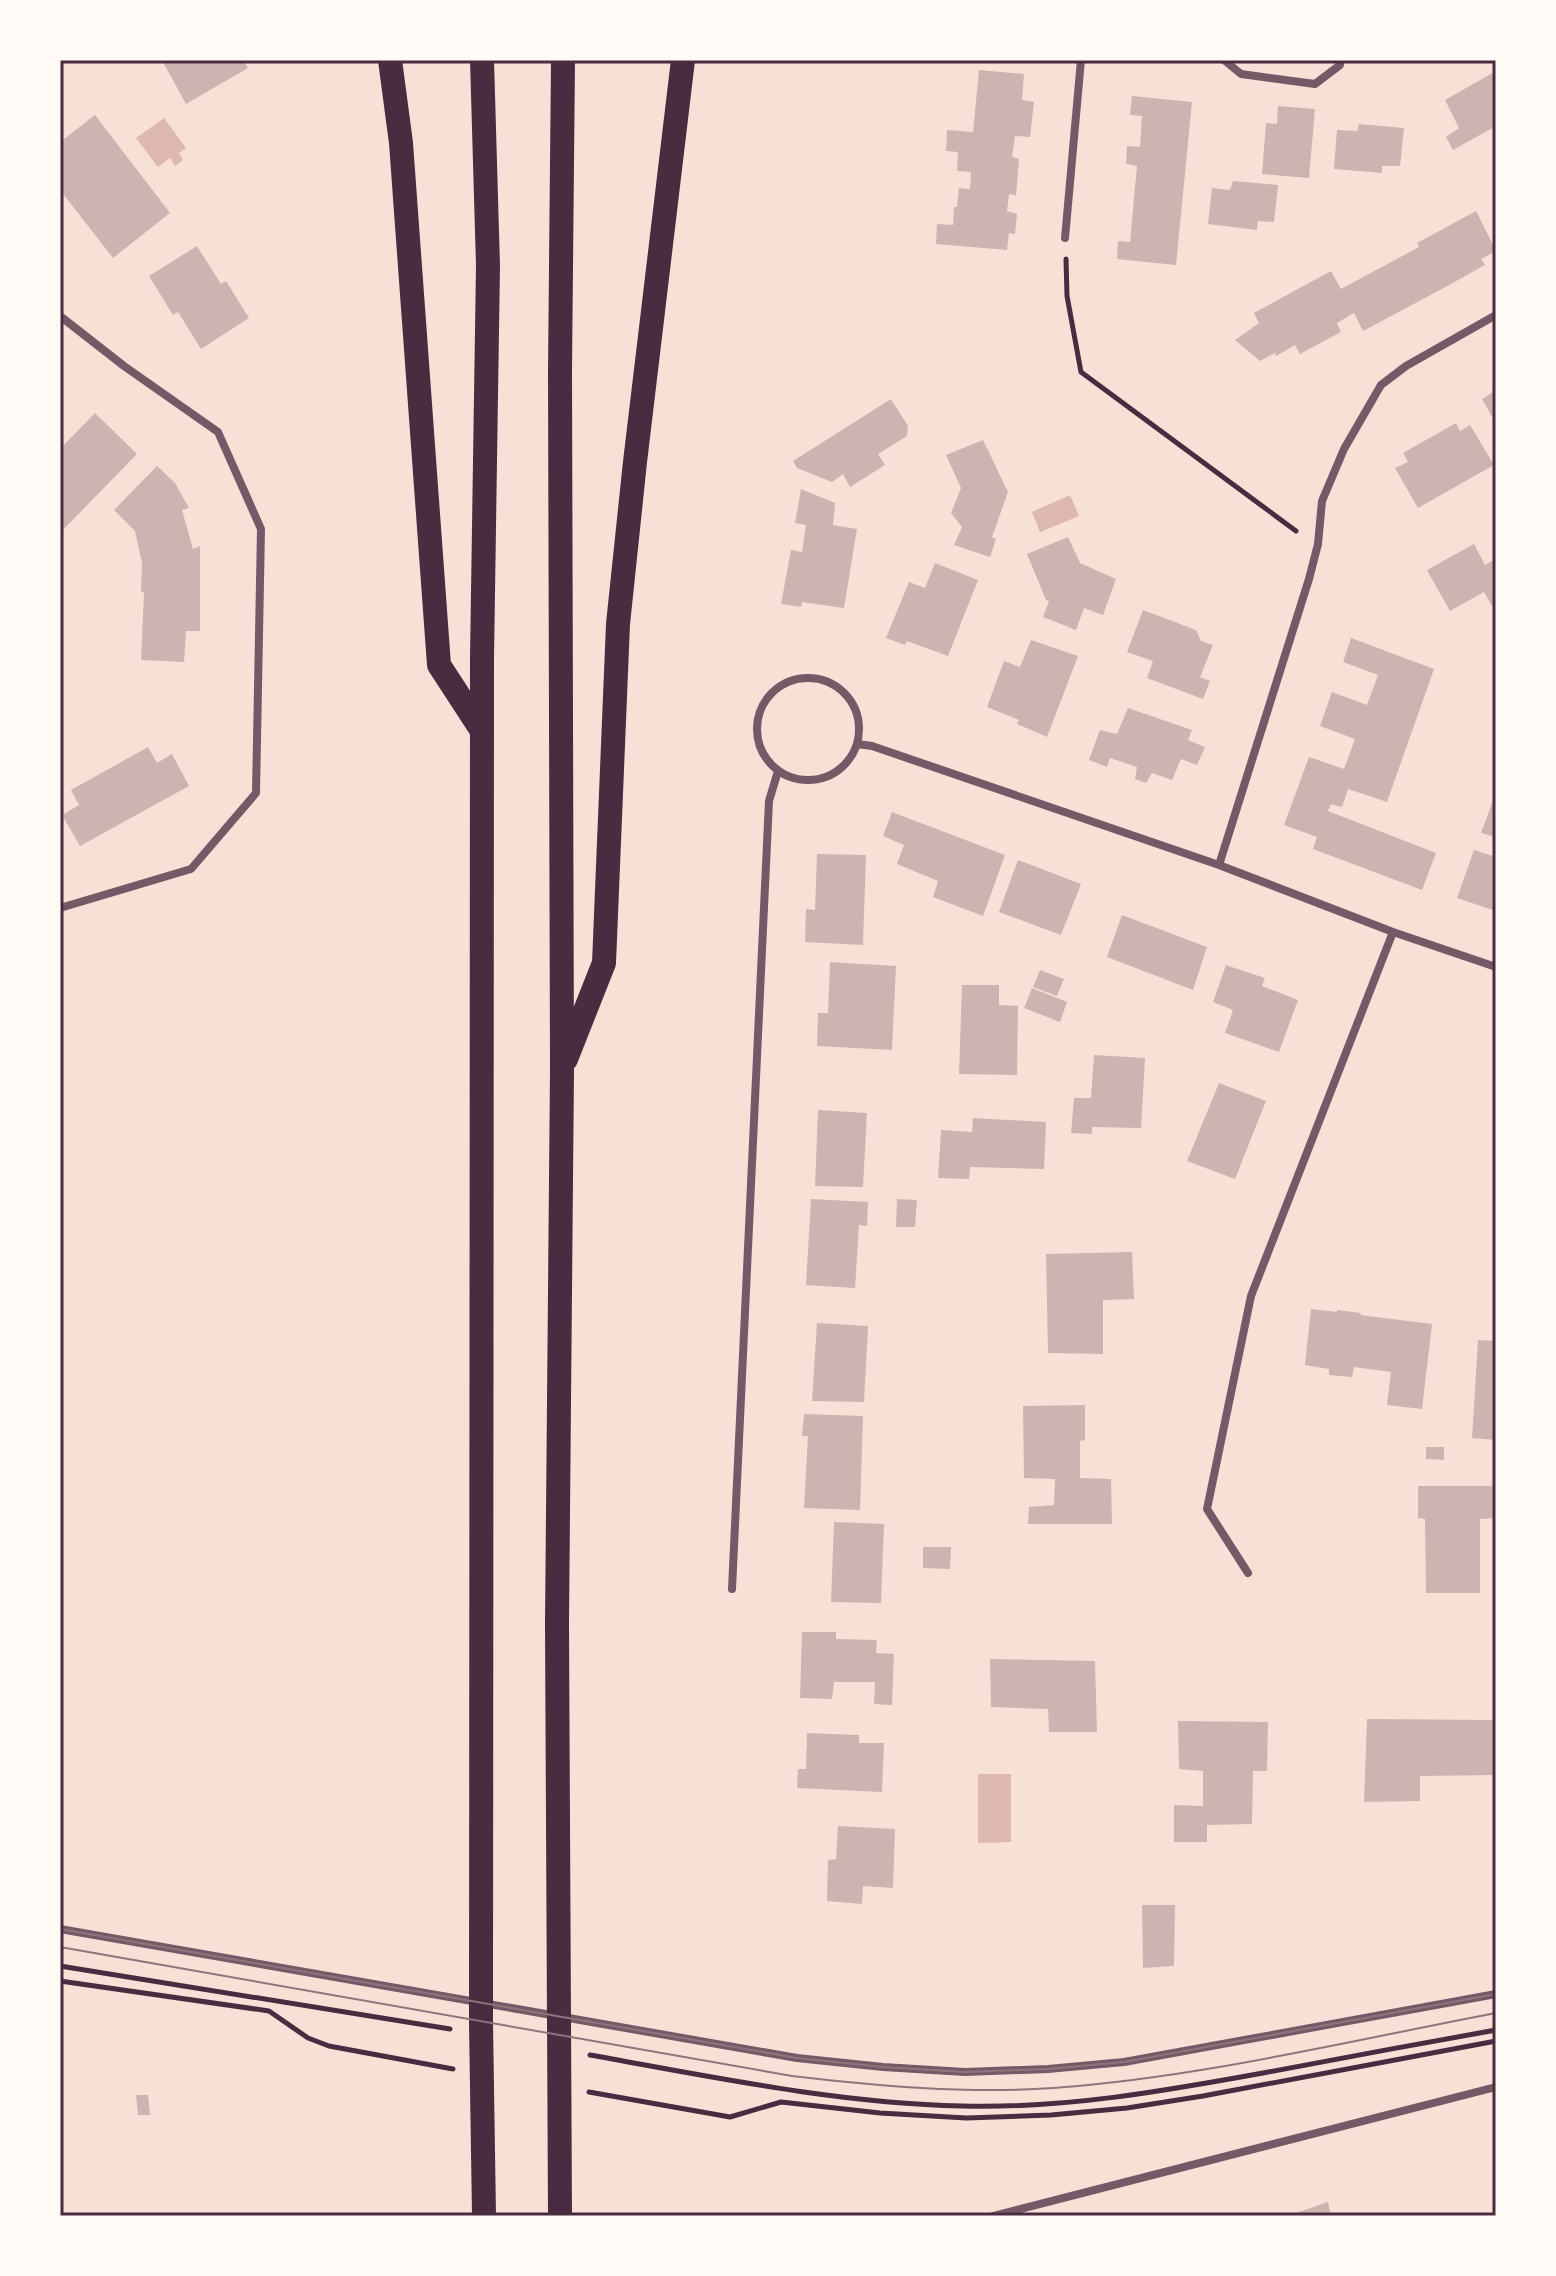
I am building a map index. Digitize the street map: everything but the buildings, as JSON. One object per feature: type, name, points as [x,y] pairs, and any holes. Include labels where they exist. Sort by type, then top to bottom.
[{"type":"highway","points":[[390,60],[401,143],[439,665],[483,732]]},
{"type":"highway","points":[[482,60],[488,265],[483,732],[481,2023],[484,2216]]},
{"type":"highway","points":[[560,2216],[557,1624],[562,1069],[560,371],[563,60]]},
{"type":"highway","points":[[562,1069],[604,963],[618,624],[683,60]]},
{"type":"street","points":[[1065,238],[1081,60]]},
{"type":"street","points":[[1224,60],[1241,74],[1315,84],[1340,65],[1340,60]]},
{"type":"street","points":[[1219,865],[1318,544],[1322,501],[1344,449],[1381,385],[1406,366],[1496,315]]},
{"type":"street","points":[[60,316],[124,366],[218,432],[261,529],[256,793],[191,869],[60,908]]},
{"type":"street","points":[[800,678],[818,678],[834,684],[847,695],[856,710],[860,727],[850,759],[825,778],[793,778],[778,771],[762,751],[756,726],[760,709],[770,694],[783,683],[800,678]]},
{"type":"street","points":[[857,744],[872,746],[1219,865],[1393,932],[1496,967]]},
{"type":"street","points":[[732,1589],[769,801],[778,771]]},
{"type":"street","points":[[1248,1573],[1207,1509],[1251,1296],[1393,932]]},
{"type":"street","points":[[60,1929],[797,2058],[965,2072],[1124,2062],[1496,1994]]},
{"type":"street","points":[[993,2216],[1496,2087]]},
{"type":"path","points":[[1065,238],[1067,296],[1081,372],[1291,528],[1318,544]]},
{"type":"path","points":[[60,1966],[460,2031]]},
{"type":"path","points":[[60,1981],[269,2011],[308,2038],[349,2051],[459,2070]]},
{"type":"path","points":[[583,2092],[730,2117],[781,2102],[855,2111],[966,2118],[1127,2108],[1496,2041]]},
{"type":"path","points":[[583,2053],[690,2073]]},
{"type":"shaded area","points":[[164,118],[186,148],[179,153],[183,160],[175,166],[170,158],[158,167],[136,138]]},
{"type":"shaded area","points":[[1070,495],[1079,516],[1040,532],[1032,512]]},
{"type":"shaded area","points":[[978,1774],[1011,1774],[1011,1842],[978,1843]]},
{"type":"tram line","points":[[60,1929],[797,2058],[965,2072],[1124,2062],[1496,1994]]},
{"type":"tram line","points":[[60,1947],[792,2076],[922,2088],[1053,2088],[1164,2076],[1496,2013]]}]
